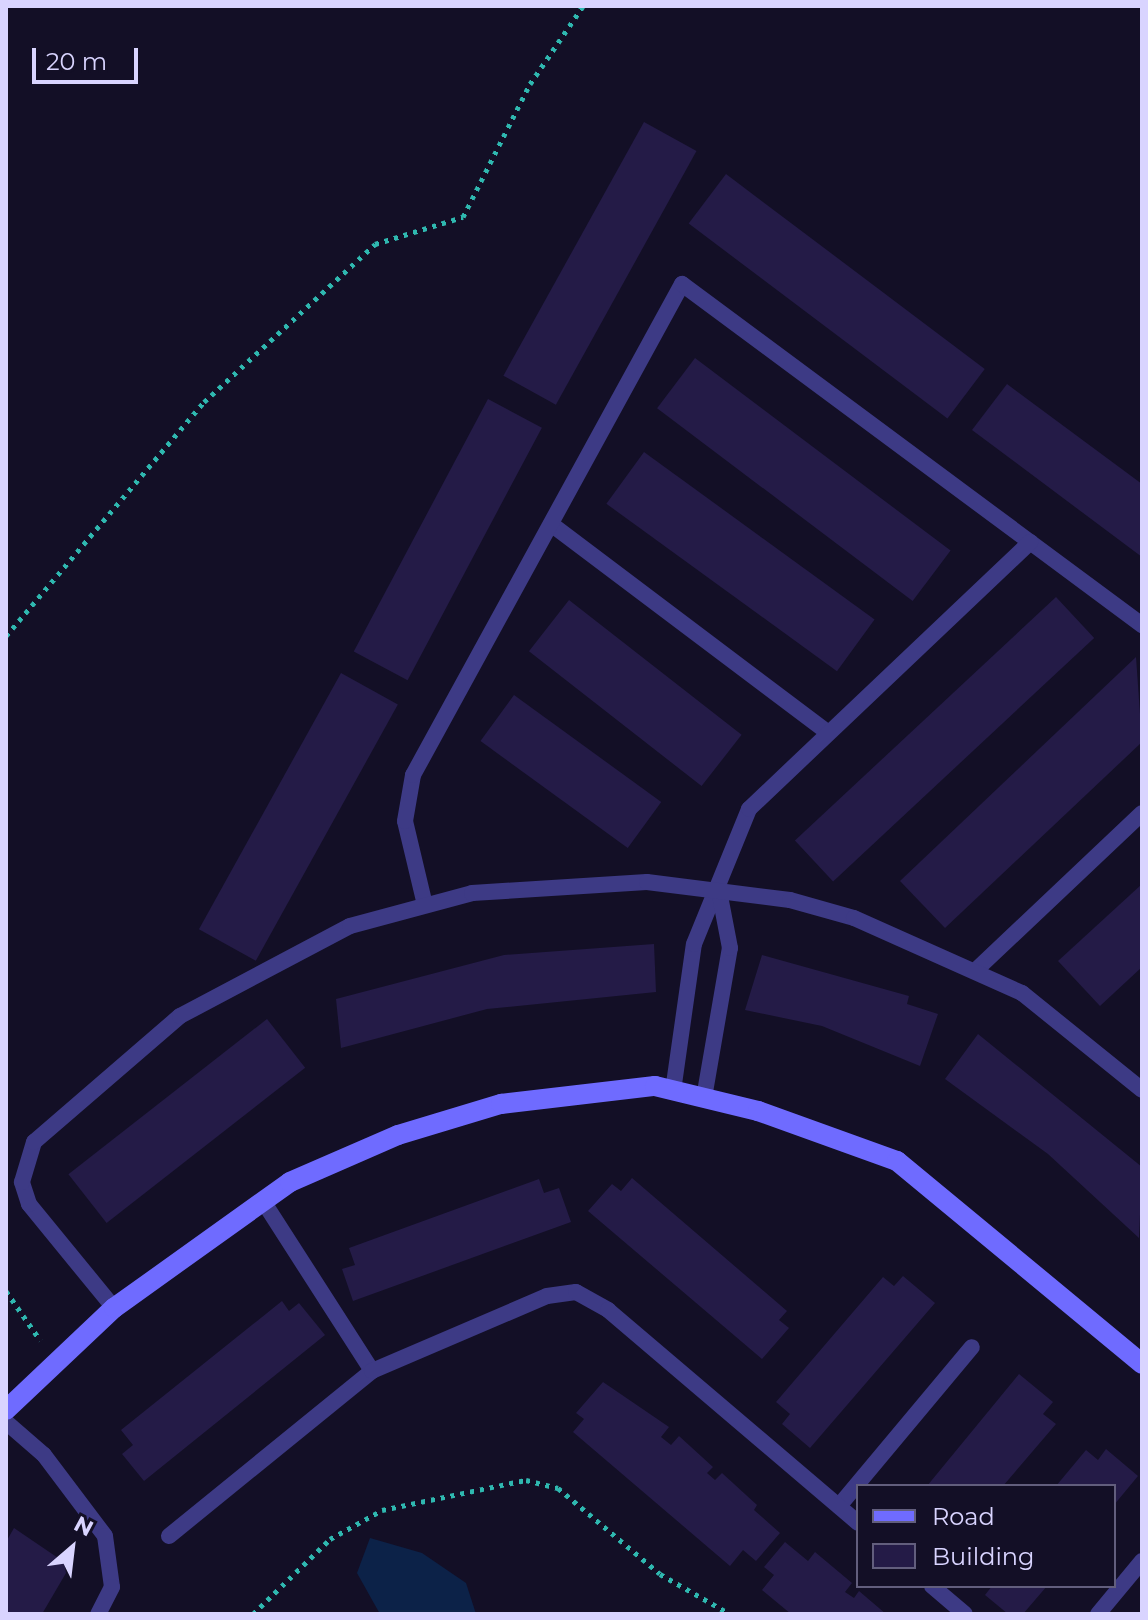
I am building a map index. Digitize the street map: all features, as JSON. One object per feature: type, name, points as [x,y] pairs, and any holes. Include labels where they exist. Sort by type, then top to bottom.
[{"type":"street","points":[[6,1410],[114,1308],[263,1201],[398,1135],[501,1104],[655,1086],[704,1098],[897,1161],[1142,1364]]},
{"type":"lane","points":[[425,905],[405,821],[413,775],[682,284],[1142,625]]},
{"type":"lane","points":[[551,524],[827,732]]},
{"type":"lane","points":[[673,1091],[694,944],[719,891],[731,839],[749,809],[1030,542]]},
{"type":"lane","points":[[976,970],[1142,813]]},
{"type":"lane","points":[[114,1308],[29,1204],[22,1182],[34,1142],[180,1016],[350,926],[425,905],[571,881],[719,891],[854,918],[1022,993],[1142,1090]]},
{"type":"lane","points":[[704,1098],[730,948],[719,891]]},
{"type":"lane","points":[[263,1201],[372,1371]]},
{"type":"lane","points":[[169,1536],[372,1371],[547,1296],[576,1292],[608,1310],[856,1521]]},
{"type":"lane","points":[[857,1484],[972,1347]]},
{"type":"lane","points":[[6,1422],[44,1455],[105,1536],[112,1587],[98,1614]]},
{"type":"lane","points":[[839,1506],[856,1486]]},
{"type":"lane","points":[[1098,1614],[1142,1561]]},
{"type":"lane","points":[[934,1588],[965,1614]]},
{"type":"path","points":[[6,636],[204,402],[375,244],[463,217],[530,84],[583,6]]},
{"type":"path","points":[[6,1291],[56,1363]]},
{"type":"path","points":[[253,1614],[330,1539],[382,1510],[526,1480],[558,1488],[660,1574],[730,1614]]},
{"type":"water","points":[[370,1538],[422,1553],[466,1583],[476,1614],[380,1614],[357,1573]]},
{"type":"building","points":[[644,122],[696,151],[556,405],[503,376]]},
{"type":"building","points":[[726,174],[985,369],[947,419],[689,224]]},
{"type":"building","points":[[695,358],[951,551],[913,601],[657,408]]},
{"type":"building","points":[[1007,384],[1142,484],[1142,557],[972,430]]},
{"type":"building","points":[[488,399],[542,428],[408,680],[354,652]]},
{"type":"building","points":[[644,452],[875,620],[837,671],[606,504]]},
{"type":"building","points":[[1056,597],[1094,638],[833,881],[795,840]]},
{"type":"building","points":[[569,600],[742,735],[702,786],[529,651]]},
{"type":"building","points":[[1136,657],[1142,742],[945,928],[900,881]]},
{"type":"building","points":[[341,673],[398,705],[256,961],[199,929]]},
{"type":"building","points":[[514,695],[661,802],[628,848],[480,741]]},
{"type":"building","points":[[1142,884],[1142,967],[1100,1006],[1058,961]]},
{"type":"building","points":[[654,944],[656,992],[487,1009],[341,1048],[336,999],[504,955]]},
{"type":"building","points":[[762,955],[909,996],[907,1004],[938,1014],[920,1066],[822,1026],[745,1010]]},
{"type":"building","points":[[267,1019],[305,1068],[107,1223],[68,1174]]},
{"type":"building","points":[[978,1034],[1142,1167],[1139,1238],[1048,1154],[945,1079]]},
{"type":"building","points":[[632,1178],[787,1311],[779,1320],[789,1328],[762,1359],[588,1211],[612,1184],[621,1191]]},
{"type":"building","points":[[539,1179],[544,1193],[559,1188],[571,1222],[353,1301],[342,1269],[355,1265],[349,1248]]},
{"type":"building","points":[[903,1276],[935,1303],[810,1448],[782,1424],[790,1414],[776,1402],[883,1277],[894,1286]]},
{"type":"building","points":[[282,1301],[289,1311],[299,1303],[325,1335],[144,1481],[122,1454],[133,1445],[121,1430]]},
{"type":"building","points":[[1019,1374],[1053,1402],[1043,1414],[1056,1424],[1005,1484],[929,1484]]},
{"type":"building","points":[[603,1382],[669,1427],[661,1437],[671,1445],[679,1436],[713,1467],[707,1473],[715,1480],[722,1473],[757,1505],[754,1510],[780,1533],[756,1561],[743,1550],[730,1566],[573,1432],[584,1419],[576,1413]]},
{"type":"building","points":[[1106,1449],[1138,1476],[1116,1503],[1116,1484],[1058,1484],[1086,1450],[1098,1460]]},
{"type":"building","points":[[14,1528],[64,1562],[66,1573],[42,1614],[6,1614],[6,1542]]},
{"type":"building","points":[[785,1542],[808,1561],[815,1552],[852,1583],[845,1592],[854,1598],[859,1591],[886,1614],[791,1614],[762,1590],[774,1575],[764,1567]]},
{"type":"building","points":[[990,1588],[1045,1588],[1023,1614],[1008,1614],[985,1595]]}]
